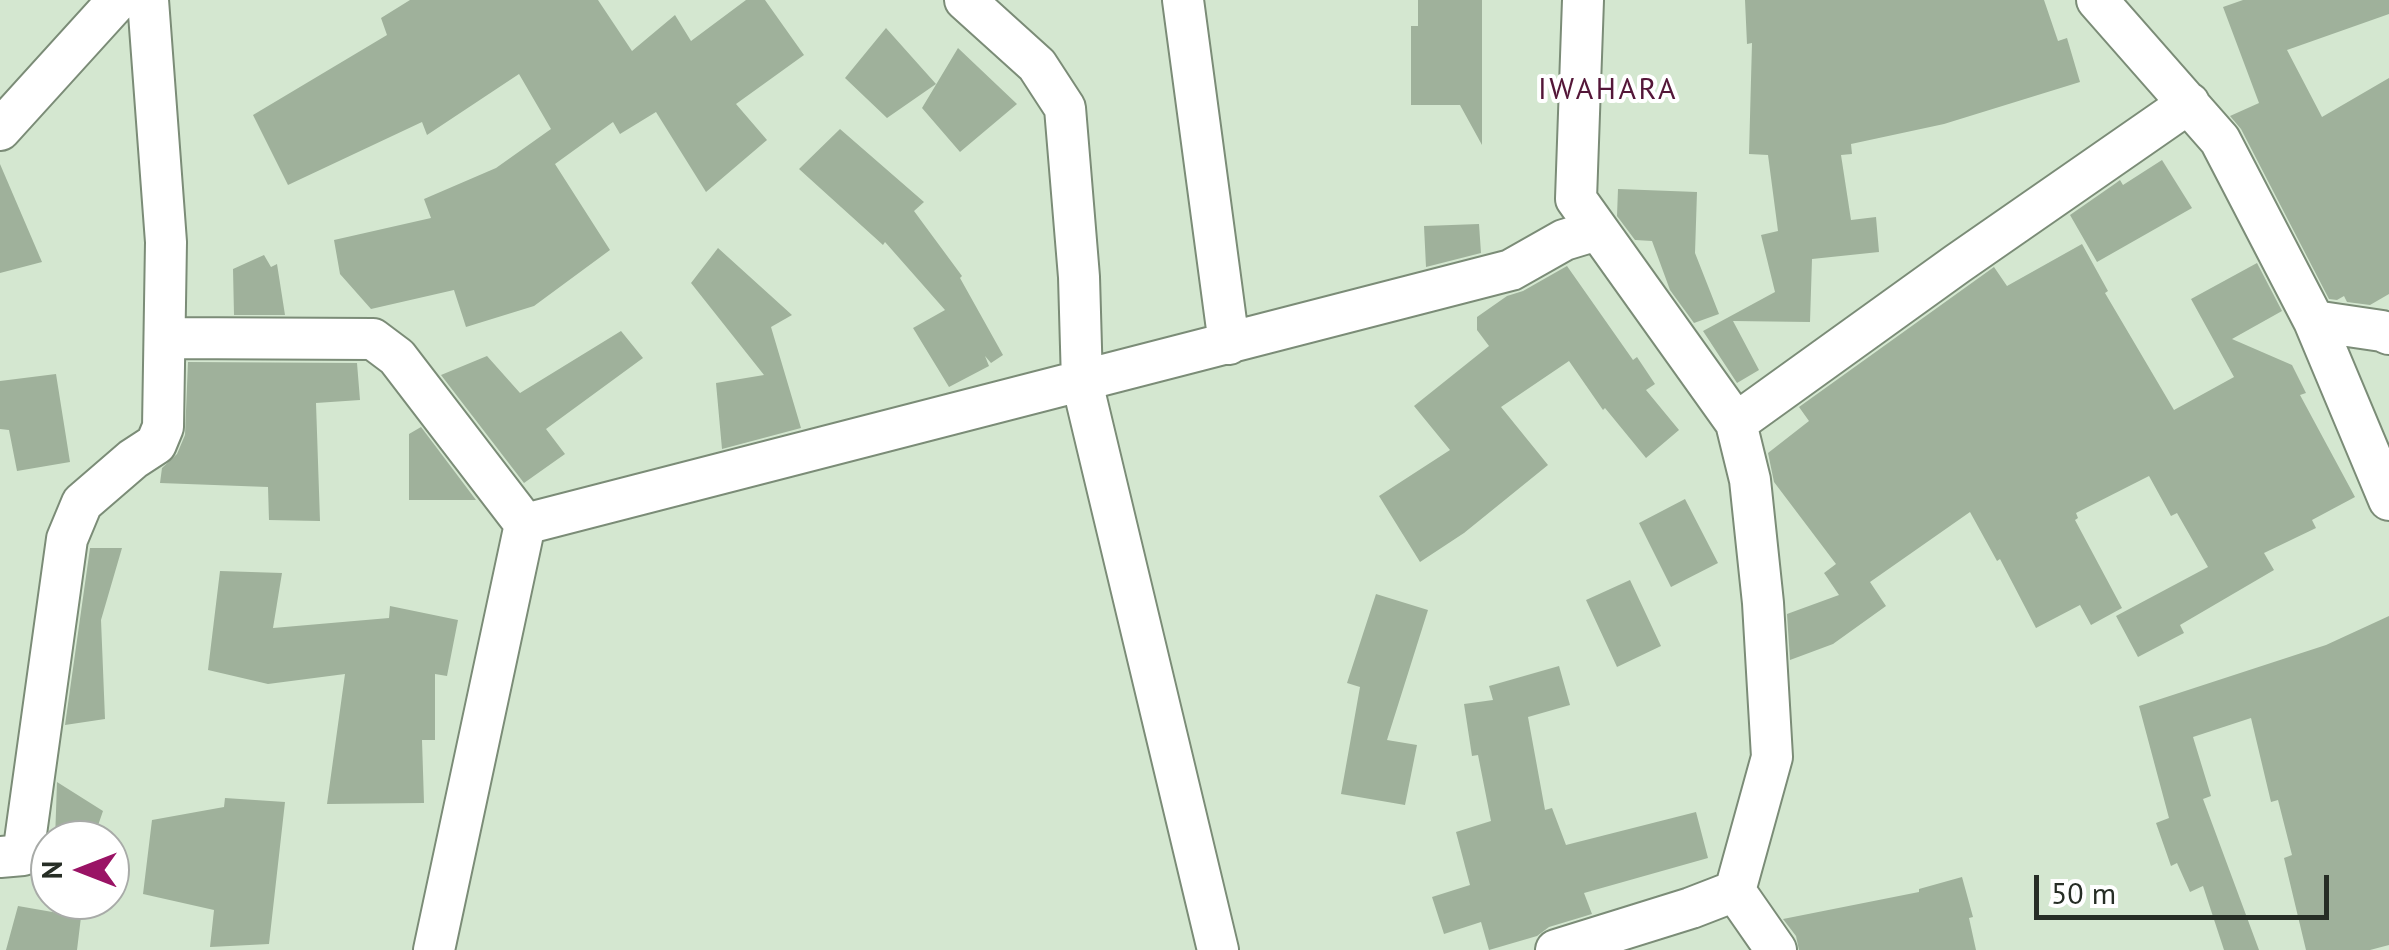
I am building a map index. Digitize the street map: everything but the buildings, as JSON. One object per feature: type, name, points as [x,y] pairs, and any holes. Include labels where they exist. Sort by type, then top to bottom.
[{"type":"street","points":[[0,130],[118,0]]},
{"type":"street","points":[[0,857],[24,856],[67,539],[82,503],[156,444],[163,427],[166,242],[148,0]]},
{"type":"street","points":[[964,0],[1037,64],[1065,108],[1079,277],[1082,382],[1218,950]]},
{"type":"street","points":[[1182,0],[1228,344]]},
{"type":"street","points":[[1584,0],[1576,199],[1736,423],[1752,498],[1772,757],[1735,891]]},
{"type":"street","points":[[2096,0],[2220,140],[2314,322],[2389,500]]},
{"type":"street","points":[[1736,423],[2189,103]]},
{"type":"street","points":[[525,524],[1511,270],[1564,240],[1597,230]]},
{"type":"street","points":[[2314,322],[2389,334]]},
{"type":"street","points":[[165,338],[373,339],[397,357],[525,524],[434,950]]},
{"type":"street","points":[[1556,950],[1735,891]]},
{"type":"street","points":[[1735,891],[1776,950]]},
{"type":"district","name":"IWAHARA","points":[[1608,90]]}]
